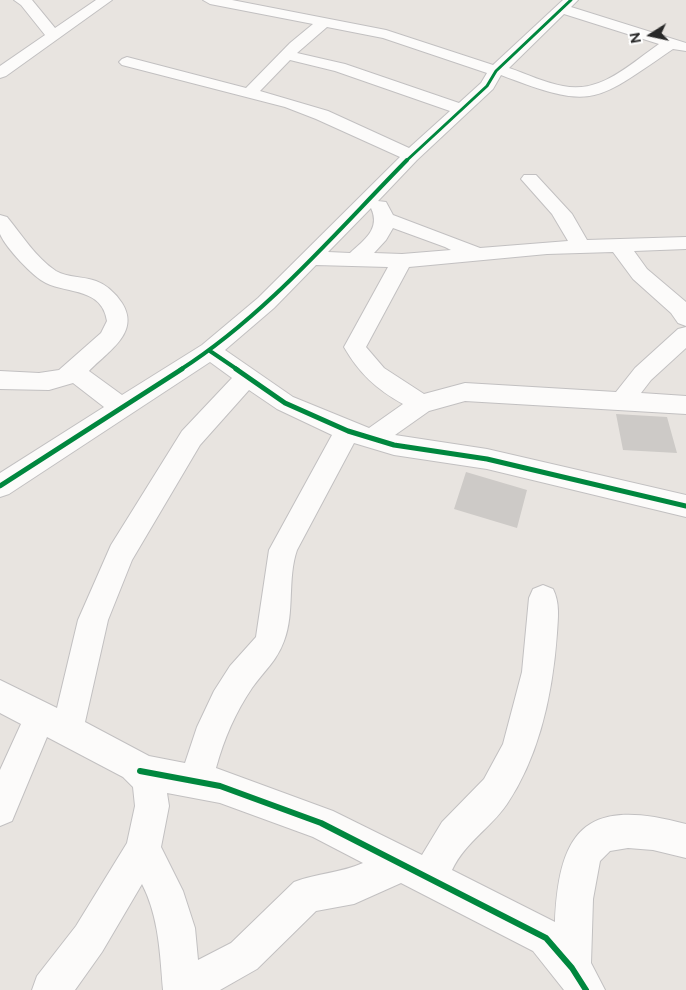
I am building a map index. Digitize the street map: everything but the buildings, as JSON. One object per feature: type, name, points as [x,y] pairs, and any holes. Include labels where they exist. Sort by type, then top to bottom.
[{"type":"street","points":[[21,0],[26,2],[54,36]]},
{"type":"street","points":[[0,74],[105,0]]},
{"type":"street","points":[[210,0],[325,21],[405,39],[436,52],[555,89],[574,93],[586,93],[614,82],[671,44]]},
{"type":"street","points":[[0,486],[210,351],[266,303],[411,156],[487,86],[497,70],[566,4],[686,48]]},
{"type":"street","points":[[249,94],[287,55],[325,21]]},
{"type":"street","points":[[287,55],[340,67],[462,110]]},
{"type":"street","points":[[127,62],[322,115],[411,156]]},
{"type":"street","points":[[530,178],[573,228],[580,247]]},
{"type":"street","points":[[354,260],[384,231],[386,219],[381,208],[371,196]]},
{"type":"street","points":[[386,219],[477,254]]},
{"type":"street","points":[[0,221],[45,273],[58,280],[87,285],[97,289],[109,301],[116,316],[117,327],[74,372],[63,378],[46,381],[0,380]]},
{"type":"street","points":[[309,258],[402,261],[580,247],[684,249]]},
{"type":"street","points":[[620,247],[640,274],[680,308],[686,318]]},
{"type":"street","points":[[402,261],[384,295],[363,326],[354,347],[364,365],[377,376],[421,404]]},
{"type":"street","points":[[623,400],[652,363],[686,335]]},
{"type":"street","points":[[210,351],[286,403],[361,434],[394,445],[487,459],[686,506]]},
{"type":"street","points":[[74,372],[122,408]]},
{"type":"street","points":[[0,809],[53,724],[121,554],[191,438],[222,402],[249,376]]},
{"type":"street","points":[[196,782],[206,743],[220,710],[242,675],[261,655],[269,642],[276,607],[277,577],[282,552],[328,462],[361,434],[421,404],[465,392],[686,405]]},
{"type":"street","points":[[142,849],[165,891],[176,928],[182,990],[244,956],[307,895],[416,871],[474,817],[496,791],[512,759],[531,705],[544,633],[543,598]]},
{"type":"street","points":[[0,696],[135,765],[149,780],[152,806],[142,849],[89,939],[51,990]]},
{"type":"street","points":[[140,771],[220,786],[320,823],[546,938],[579,979]]},
{"type":"street","points":[[579,979],[577,881],[584,855],[596,840],[608,835],[650,832],[686,841]]},
{"type":"cycle path","points":[[0,486],[210,351],[266,303],[411,156],[487,86],[496,71],[571,0]]},
{"type":"cycle path","points":[[210,351],[285,403],[348,431],[394,445],[487,459],[686,506]]},
{"type":"cycle path","points":[[140,771],[220,786],[321,823],[546,938],[572,968],[586,990]]}]
